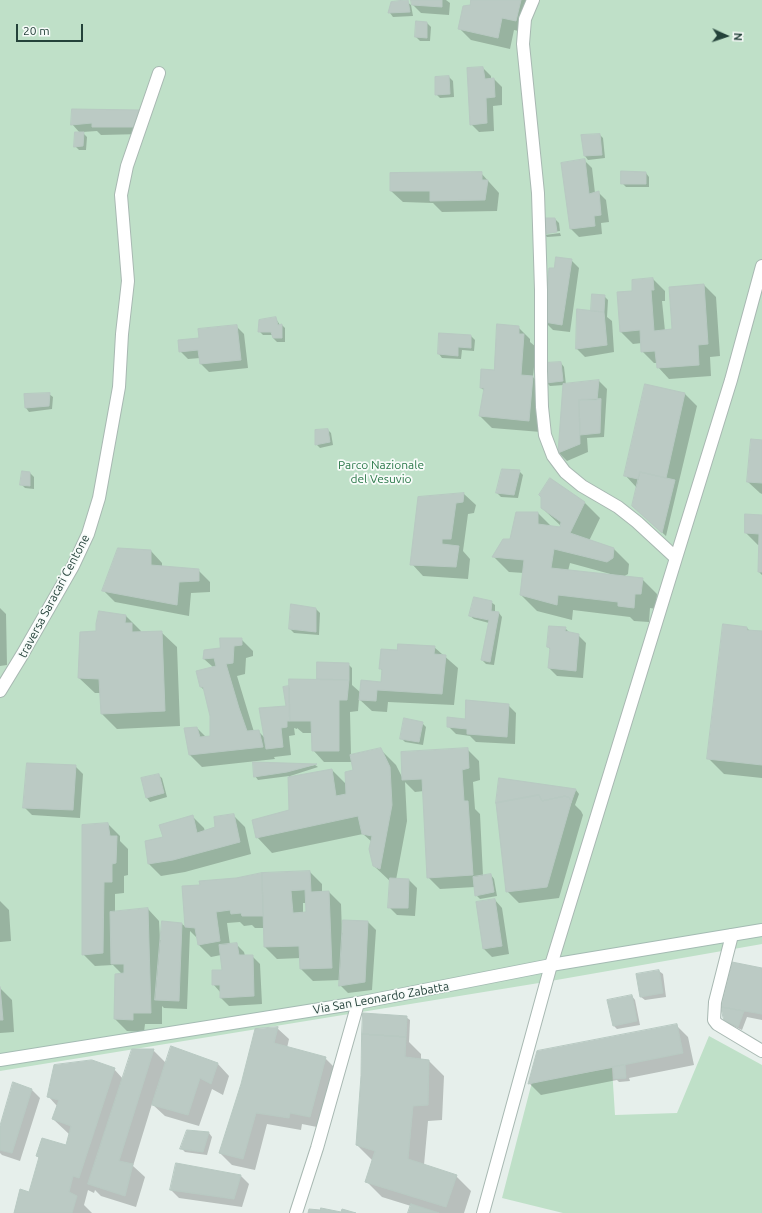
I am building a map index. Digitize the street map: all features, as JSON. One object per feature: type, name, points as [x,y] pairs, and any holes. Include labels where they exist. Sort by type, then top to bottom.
[{"type":"street","points":[[533,0],[525,19],[523,44],[538,192],[542,407],[545,435],[553,456],[565,472],[582,486],[618,507],[637,522],[676,558]]},
{"type":"street","name":"traversa Saracari Centone","points":[[0,691],[73,566],[88,534],[99,498],[119,387],[122,334],[128,281],[121,195],[127,166],[159,73]]},
{"type":"street","points":[[483,1213],[551,965],[731,380],[762,266]]},
{"type":"street","name":"Via San Leonardo Zabatta","points":[[0,1060],[358,1003],[551,965],[762,930]]},
{"type":"street","points":[[732,935],[715,1002],[714,1020],[717,1024],[762,1051]]},
{"type":"street","points":[[296,1213],[318,1148],[358,1003]]},
{"type":"green space","name":"Parco Nazionale del Vesuvio","points":[[0,0],[762,0],[762,944],[545,982],[0,1071]]},
{"type":"green space","points":[[709,1036],[762,1065],[762,1213],[563,1213],[502,1198],[532,1082],[612,1068],[615,1115],[677,1113]]},
{"type":"building","points":[[408,0],[410,12],[388,13],[391,2]]},
{"type":"building","points":[[411,0],[442,0],[442,7],[412,5]]},
{"type":"building","points":[[471,0],[521,0],[516,21],[502,18],[498,38],[458,29],[463,6],[470,5]]},
{"type":"building","points":[[416,21],[427,22],[427,38],[415,37]]},
{"type":"building","points":[[483,67],[485,79],[494,78],[495,97],[486,98],[487,123],[470,125],[467,68]]},
{"type":"building","points":[[449,76],[450,94],[435,95],[435,77]]},
{"type":"building","points":[[72,109],[139,110],[134,127],[92,127],[92,123],[71,125]]},
{"type":"building","points":[[75,132],[84,132],[83,146],[74,147]]},
{"type":"building","points":[[600,134],[602,155],[584,156],[581,135]]},
{"type":"building","points":[[585,159],[589,194],[599,191],[601,215],[594,216],[595,226],[570,229],[561,163]]},
{"type":"building","points":[[621,171],[646,172],[646,184],[621,184]]},
{"type":"building","points":[[482,172],[482,180],[488,180],[485,200],[430,201],[430,191],[390,191],[390,173]]},
{"type":"building","points":[[541,218],[555,218],[557,232],[543,234]]},
{"type":"building","points":[[556,257],[572,259],[562,325],[544,322],[549,268],[554,268]]},
{"type":"building","points":[[653,278],[654,290],[651,290],[654,331],[672,329],[669,287],[704,284],[708,344],[698,345],[699,365],[657,368],[655,351],[641,352],[640,330],[620,332],[617,292],[632,291],[632,280]]},
{"type":"building","points":[[592,294],[605,295],[604,312],[591,311]]},
{"type":"building","points":[[577,309],[604,312],[607,345],[576,349]]},
{"type":"building","points":[[276,317],[278,325],[282,324],[282,338],[273,338],[271,332],[258,332],[259,320]]},
{"type":"building","points":[[497,324],[519,326],[519,334],[524,334],[521,375],[533,376],[529,421],[479,416],[484,388],[480,388],[481,369],[494,370]]},
{"type":"building","points":[[237,325],[241,360],[200,364],[198,350],[179,352],[178,340],[199,338],[198,329]]},
{"type":"building","points":[[439,333],[471,335],[471,348],[458,347],[458,356],[438,354]]},
{"type":"building","points":[[561,362],[563,381],[546,383],[544,363]]},
{"type":"building","points":[[599,380],[597,400],[579,400],[580,444],[558,453],[563,384]]},
{"type":"building","points":[[645,384],[685,393],[666,478],[640,472],[638,479],[624,476]]},
{"type":"building","points":[[50,393],[49,406],[25,408],[24,394]]},
{"type":"building","points":[[601,399],[600,433],[580,435],[579,400]]},
{"type":"building","points":[[328,429],[330,442],[315,445],[315,430]]},
{"type":"building","points":[[751,439],[762,440],[762,483],[747,482]]},
{"type":"building","points":[[502,469],[520,470],[514,495],[496,493]]},
{"type":"building","points":[[22,471],[30,472],[30,486],[20,485]]},
{"type":"building","points":[[640,472],[675,480],[662,533],[632,506]]},
{"type":"building","points":[[550,478],[585,502],[570,533],[614,548],[613,558],[607,562],[554,549],[551,568],[643,578],[641,594],[635,594],[634,608],[618,606],[618,602],[558,595],[557,605],[520,595],[524,560],[492,557],[503,539],[510,539],[516,512],[538,512],[538,524],[560,527],[561,522],[541,508],[541,497],[539,495]]},
{"type":"building","points":[[464,493],[463,502],[456,503],[451,539],[442,539],[442,544],[459,546],[456,567],[410,565],[418,497]]},
{"type":"building","points":[[745,514],[762,515],[762,572],[758,572],[759,534],[745,533]]},
{"type":"building","points":[[118,548],[151,550],[151,565],[199,569],[199,581],[179,582],[177,605],[102,591]]},
{"type":"building","points":[[474,597],[492,601],[491,611],[499,612],[490,662],[481,660],[489,620],[469,616]]},
{"type":"building","points":[[291,604],[316,608],[316,632],[289,629]]},
{"type":"building","points":[[99,611],[126,615],[125,623],[132,623],[132,632],[162,631],[165,711],[101,714],[99,679],[78,678],[80,632],[96,631]]},
{"type":"building","points":[[723,624],[747,627],[747,630],[762,631],[762,765],[707,759]]},
{"type":"building","points":[[549,626],[566,627],[565,631],[579,634],[576,671],[548,668],[550,648],[547,647]]},
{"type":"building","points":[[220,638],[242,638],[242,645],[234,646],[233,663],[226,664],[247,731],[259,730],[263,747],[189,755],[184,728],[197,727],[200,737],[210,736],[210,716],[203,687],[200,687],[196,671],[216,666],[214,658],[203,659],[204,650],[220,648]]},
{"type":"building","points":[[398,644],[435,646],[434,654],[446,655],[442,694],[377,690],[376,701],[359,700],[361,680],[381,682],[382,669],[379,669],[381,649],[397,650]]},
{"type":"building","points":[[317,662],[349,663],[349,680],[317,679]]},
{"type":"building","points":[[289,679],[349,680],[347,700],[339,700],[339,751],[312,751],[311,721],[290,721]]},
{"type":"building","points":[[289,686],[290,721],[287,721],[287,727],[281,728],[283,747],[266,749],[259,708],[286,706],[283,687]]},
{"type":"building","points":[[466,700],[509,704],[507,737],[467,734],[467,729],[447,727],[447,717],[465,719]]},
{"type":"building","points":[[404,718],[423,722],[419,742],[400,739]]},
{"type":"building","points":[[381,748],[390,767],[392,805],[380,869],[373,866],[369,849],[372,836],[362,834],[358,816],[256,838],[252,820],[289,810],[288,777],[332,769],[336,796],[346,794],[345,772],[353,770],[350,755]]},
{"type":"building","points":[[468,748],[469,768],[462,770],[464,801],[468,801],[473,875],[427,878],[422,779],[402,780],[401,752]]},
{"type":"building","points":[[253,762],[317,764],[287,772],[254,777]]},
{"type":"building","points":[[27,763],[76,765],[73,810],[23,808]]},
{"type":"building","points":[[159,774],[164,793],[146,798],[141,778]]},
{"type":"building","points":[[499,778],[576,789],[571,803],[570,798],[565,796],[542,801],[539,795],[496,803]]},
{"type":"building","points":[[539,795],[542,801],[565,796],[570,798],[571,803],[547,887],[506,892],[496,803]]},
{"type":"building","points":[[234,814],[240,842],[173,860],[148,864],[145,841],[163,837],[159,825],[193,815],[197,833],[215,827],[214,817]]},
{"type":"building","points":[[108,823],[110,836],[117,836],[116,863],[112,864],[112,882],[104,882],[103,953],[82,955],[82,825]]},
{"type":"building","points":[[310,871],[311,892],[329,891],[332,968],[300,969],[299,946],[264,947],[262,873]],"holes":[[[305,890],[306,912],[293,913],[291,891]]]},
{"type":"building","points":[[262,873],[263,916],[242,916],[241,913],[231,914],[230,910],[216,912],[220,941],[198,945],[195,928],[185,927],[182,886],[200,885],[199,881],[236,878]]},
{"type":"building","points":[[491,874],[494,892],[475,896],[473,877]]},
{"type":"building","points":[[390,878],[409,879],[408,908],[388,908]]},
{"type":"building","points":[[495,899],[502,946],[483,949],[476,902]]},
{"type":"building","points":[[148,908],[151,1013],[133,1013],[133,1020],[114,1019],[115,974],[124,973],[124,964],[111,964],[110,912]]},
{"type":"building","points":[[343,920],[368,921],[365,982],[339,986]]},
{"type":"building","points":[[162,921],[182,923],[179,1001],[155,1000]]},
{"type":"building","points":[[237,943],[239,955],[253,955],[254,996],[220,998],[220,985],[212,985],[212,970],[222,970],[219,945]]},
{"type":"building","points":[[732,962],[762,968],[762,1014],[721,1007]]},
{"type":"building","points":[[659,970],[663,993],[640,997],[636,974]]},
{"type":"building","points":[[0,987],[3,1020],[0,1020]]},
{"type":"building","points":[[632,995],[637,1021],[613,1026],[607,1000]]},
{"type":"building","points":[[721,1007],[744,1011],[738,1027],[724,1020]]},
{"type":"building","points":[[363,1013],[407,1016],[406,1037],[362,1034]]},
{"type":"building","points":[[677,1024],[683,1053],[528,1084],[537,1051]]},
{"type":"building","points":[[278,1027],[274,1043],[326,1057],[310,1117],[290,1113],[289,1118],[256,1113],[243,1159],[219,1153],[241,1084],[255,1029]]},
{"type":"building","points":[[362,1034],[406,1037],[405,1057],[429,1060],[428,1105],[413,1106],[408,1159],[457,1175],[446,1207],[365,1182],[375,1151],[356,1145],[361,1076]]},
{"type":"building","points":[[171,1046],[218,1063],[211,1084],[200,1078],[188,1115],[152,1105]]},
{"type":"building","points":[[132,1049],[154,1049],[119,1161],[133,1164],[125,1196],[88,1184]]},
{"type":"building","points":[[92,1060],[115,1068],[79,1178],[73,1176],[69,1192],[77,1196],[72,1213],[14,1213],[20,1189],[29,1192],[39,1157],[36,1156],[42,1138],[66,1145],[71,1126],[52,1119],[59,1100],[47,1097],[54,1065]]},
{"type":"building","points":[[625,1065],[626,1078],[614,1079],[613,1067]]},
{"type":"building","points":[[13,1082],[32,1089],[12,1153],[0,1150],[0,1126]]},
{"type":"building","points":[[187,1130],[209,1132],[203,1152],[180,1149]]},
{"type":"building","points":[[176,1163],[241,1175],[234,1199],[170,1190]]},
{"type":"building","points":[[411,1204],[439,1213],[408,1213]]},
{"type":"building","points":[[321,1208],[341,1212],[342,1209],[356,1213],[308,1213],[309,1209],[320,1210]]}]
